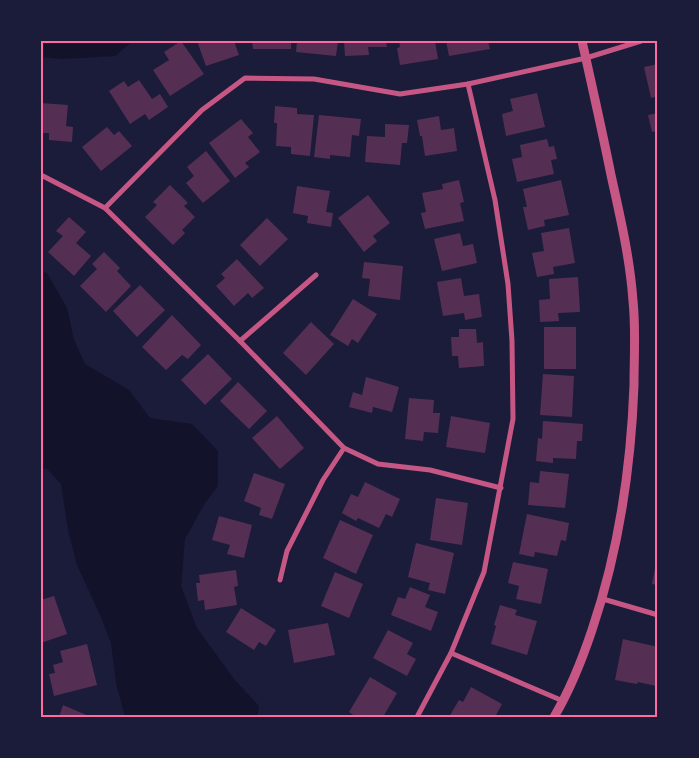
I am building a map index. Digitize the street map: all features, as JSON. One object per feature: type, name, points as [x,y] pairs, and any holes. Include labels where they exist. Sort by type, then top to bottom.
[{"type":"street","points":[[554,717],[585,650],[602,598],[619,532],[632,419],[635,343],[633,301],[626,240],[582,41]]},
{"type":"street","points":[[105,208],[202,110],[245,78],[314,79],[400,94],[468,84],[586,58],[641,41]]},
{"type":"street","points":[[417,717],[451,653],[484,572],[513,419],[512,341],[508,284],[495,200],[468,84]]},
{"type":"street","points":[[41,175],[105,208],[240,341],[344,448],[378,464],[430,470],[501,488]]},
{"type":"street","points":[[240,341],[316,275]]},
{"type":"street","points":[[280,580],[287,551],[323,480],[344,448]]},
{"type":"street","points":[[602,598],[658,616]]},
{"type":"street","points":[[451,653],[563,701]]},
{"type":"shaded area","points":[[41,41],[133,41],[115,56],[63,59],[41,57]]},
{"type":"shaded area","points":[[41,271],[47,273],[67,308],[74,340],[85,364],[129,390],[150,418],[192,424],[218,451],[218,486],[205,503],[185,539],[181,586],[197,628],[234,679],[259,706],[257,717],[124,717],[116,683],[111,643],[77,565],[68,530],[61,484],[47,469],[41,468]]},
{"type":"building","points":[[181,41],[204,74],[170,96],[153,70],[169,60],[164,52]]},
{"type":"building","points":[[197,41],[234,41],[239,55],[206,66]]},
{"type":"building","points":[[252,41],[291,41],[291,49],[253,49]]},
{"type":"building","points":[[297,41],[338,41],[336,56],[296,52]]},
{"type":"building","points":[[386,41],[387,47],[368,47],[369,55],[345,56],[344,42]]},
{"type":"building","points":[[399,41],[435,41],[438,59],[400,65],[397,48],[400,47]]},
{"type":"building","points":[[446,41],[488,41],[490,49],[449,56]]},
{"type":"building","points":[[658,64],[658,96],[651,98],[644,67]]},
{"type":"building","points":[[139,80],[152,99],[160,94],[168,107],[149,120],[145,114],[130,124],[109,91],[124,81],[128,87]]},
{"type":"building","points":[[537,93],[545,127],[506,136],[502,114],[513,111],[510,99]]},
{"type":"building","points":[[41,103],[68,105],[66,126],[73,127],[72,142],[49,140],[49,133],[41,133]]},
{"type":"building","points":[[275,106],[297,108],[297,114],[314,115],[310,156],[291,154],[291,147],[276,146],[277,123],[274,123]]},
{"type":"building","points":[[658,113],[658,131],[652,132],[648,115]]},
{"type":"building","points":[[319,115],[361,119],[359,136],[352,135],[350,157],[330,155],[330,159],[314,157]]},
{"type":"building","points":[[439,116],[441,130],[454,128],[457,151],[425,156],[417,120]]},
{"type":"building","points":[[241,119],[253,133],[248,137],[260,152],[245,163],[249,167],[235,178],[209,143]]},
{"type":"building","points":[[385,124],[409,125],[407,143],[402,143],[400,165],[365,162],[367,136],[385,137]]},
{"type":"building","points":[[107,127],[114,135],[119,131],[132,146],[101,171],[82,147]]},
{"type":"building","points":[[547,139],[549,147],[554,146],[557,159],[551,160],[554,174],[517,182],[512,159],[522,157],[520,145]]},
{"type":"building","points":[[206,151],[230,181],[203,203],[186,183],[194,176],[187,167]]},
{"type":"building","points":[[459,180],[464,202],[460,203],[464,221],[425,229],[421,213],[426,212],[422,193],[443,189],[442,184]]},
{"type":"building","points":[[561,180],[569,215],[544,220],[545,226],[528,230],[523,207],[527,207],[523,189]]},
{"type":"building","points":[[170,185],[188,203],[184,206],[195,217],[182,230],[185,233],[173,245],[145,217],[157,205],[153,202]]},
{"type":"building","points":[[297,186],[330,191],[326,212],[333,213],[331,227],[307,223],[308,216],[293,213]]},
{"type":"building","points":[[368,195],[390,223],[373,236],[377,241],[364,252],[338,218]]},
{"type":"building","points":[[69,217],[86,232],[76,243],[91,256],[74,276],[48,252],[63,236],[56,231]]},
{"type":"building","points":[[267,218],[288,239],[260,266],[240,245]]},
{"type":"building","points":[[569,228],[575,263],[553,267],[554,274],[537,277],[532,253],[544,251],[541,233]]},
{"type":"building","points":[[460,233],[463,246],[473,244],[477,263],[442,271],[434,239]]},
{"type":"building","points":[[104,252],[120,268],[117,271],[131,286],[106,312],[80,286],[97,269],[92,264]]},
{"type":"building","points":[[237,259],[264,288],[252,298],[248,293],[234,306],[216,286],[225,278],[221,274]]},
{"type":"building","points":[[364,262],[403,266],[400,300],[368,296],[370,279],[362,278]]},
{"type":"building","points":[[578,277],[580,312],[558,313],[559,321],[540,322],[539,300],[550,299],[549,279]]},
{"type":"building","points":[[461,278],[464,296],[479,294],[482,317],[465,320],[464,313],[443,316],[437,282]]},
{"type":"building","points":[[140,285],[165,310],[137,337],[113,311]]},
{"type":"building","points":[[353,299],[377,314],[358,343],[352,339],[348,346],[330,335]]},
{"type":"building","points":[[172,315],[201,345],[188,359],[182,355],[166,370],[142,347]]},
{"type":"building","points":[[311,322],[334,344],[306,375],[283,353]]},
{"type":"building","points":[[544,327],[576,327],[576,369],[544,369]]},
{"type":"building","points":[[459,329],[476,329],[477,343],[483,342],[484,366],[459,368],[458,356],[452,356],[451,337],[459,337]]},
{"type":"building","points":[[208,354],[232,379],[205,405],[181,380]]},
{"type":"building","points":[[543,374],[574,376],[572,417],[540,415]]},
{"type":"building","points":[[366,377],[399,387],[392,412],[373,407],[372,413],[349,407],[353,392],[362,395]]},
{"type":"building","points":[[238,382],[267,411],[249,429],[220,401]]},
{"type":"building","points":[[409,398],[434,400],[433,413],[440,413],[438,433],[424,432],[423,441],[405,439]]},
{"type":"building","points":[[277,416],[304,448],[280,469],[252,438]]},
{"type":"building","points":[[451,416],[490,423],[485,453],[446,447]]},
{"type":"building","points":[[543,421],[583,424],[582,441],[577,441],[576,459],[553,458],[553,463],[536,461],[538,438],[542,439]]},
{"type":"building","points":[[540,471],[569,474],[565,508],[528,505],[530,482],[539,483]]},
{"type":"building","points":[[254,473],[285,484],[272,519],[259,515],[261,508],[244,501]]},
{"type":"building","points":[[365,482],[400,499],[392,517],[386,514],[379,528],[358,518],[356,521],[342,513],[351,494],[358,497]]},
{"type":"building","points":[[436,498],[468,503],[462,545],[430,540]]},
{"type":"building","points":[[527,514],[569,523],[566,541],[561,540],[557,556],[535,552],[534,557],[519,554]]},
{"type":"building","points":[[219,516],[252,525],[244,558],[227,554],[230,545],[212,540]]},
{"type":"building","points":[[340,520],[373,535],[356,574],[323,558]]},
{"type":"building","points":[[416,543],[454,553],[445,594],[428,590],[430,583],[408,577]]},
{"type":"building","points":[[513,562],[548,569],[541,604],[516,599],[519,586],[508,583]]},
{"type":"building","points":[[655,568],[658,568],[658,585],[652,584]]},
{"type":"building","points":[[236,570],[238,586],[234,587],[237,605],[205,610],[204,600],[198,601],[196,583],[200,583],[199,575]]},
{"type":"building","points":[[335,572],[363,584],[349,618],[321,606]]},
{"type":"building","points":[[410,587],[430,595],[425,607],[438,612],[431,631],[391,615],[398,597],[405,599]]},
{"type":"building","points":[[54,596],[67,634],[41,643],[41,600]]},
{"type":"building","points":[[500,605],[517,610],[515,615],[537,621],[527,655],[491,644]]},
{"type":"building","points":[[241,608],[276,630],[266,646],[259,642],[254,650],[226,632]]},
{"type":"building","points":[[328,623],[335,655],[294,663],[288,630]]},
{"type":"building","points":[[388,630],[413,643],[407,654],[416,659],[407,676],[373,658]]},
{"type":"building","points":[[623,639],[658,647],[658,678],[656,686],[615,680]]},
{"type":"building","points":[[87,644],[97,685],[54,696],[49,674],[55,673],[53,665],[63,662],[60,651]]},
{"type":"building","points":[[370,677],[397,693],[383,717],[356,717],[349,712]]},
{"type":"building","points":[[471,687],[502,704],[495,717],[449,717],[459,700],[463,702]]},
{"type":"building","points":[[63,705],[91,717],[59,717]]}]
